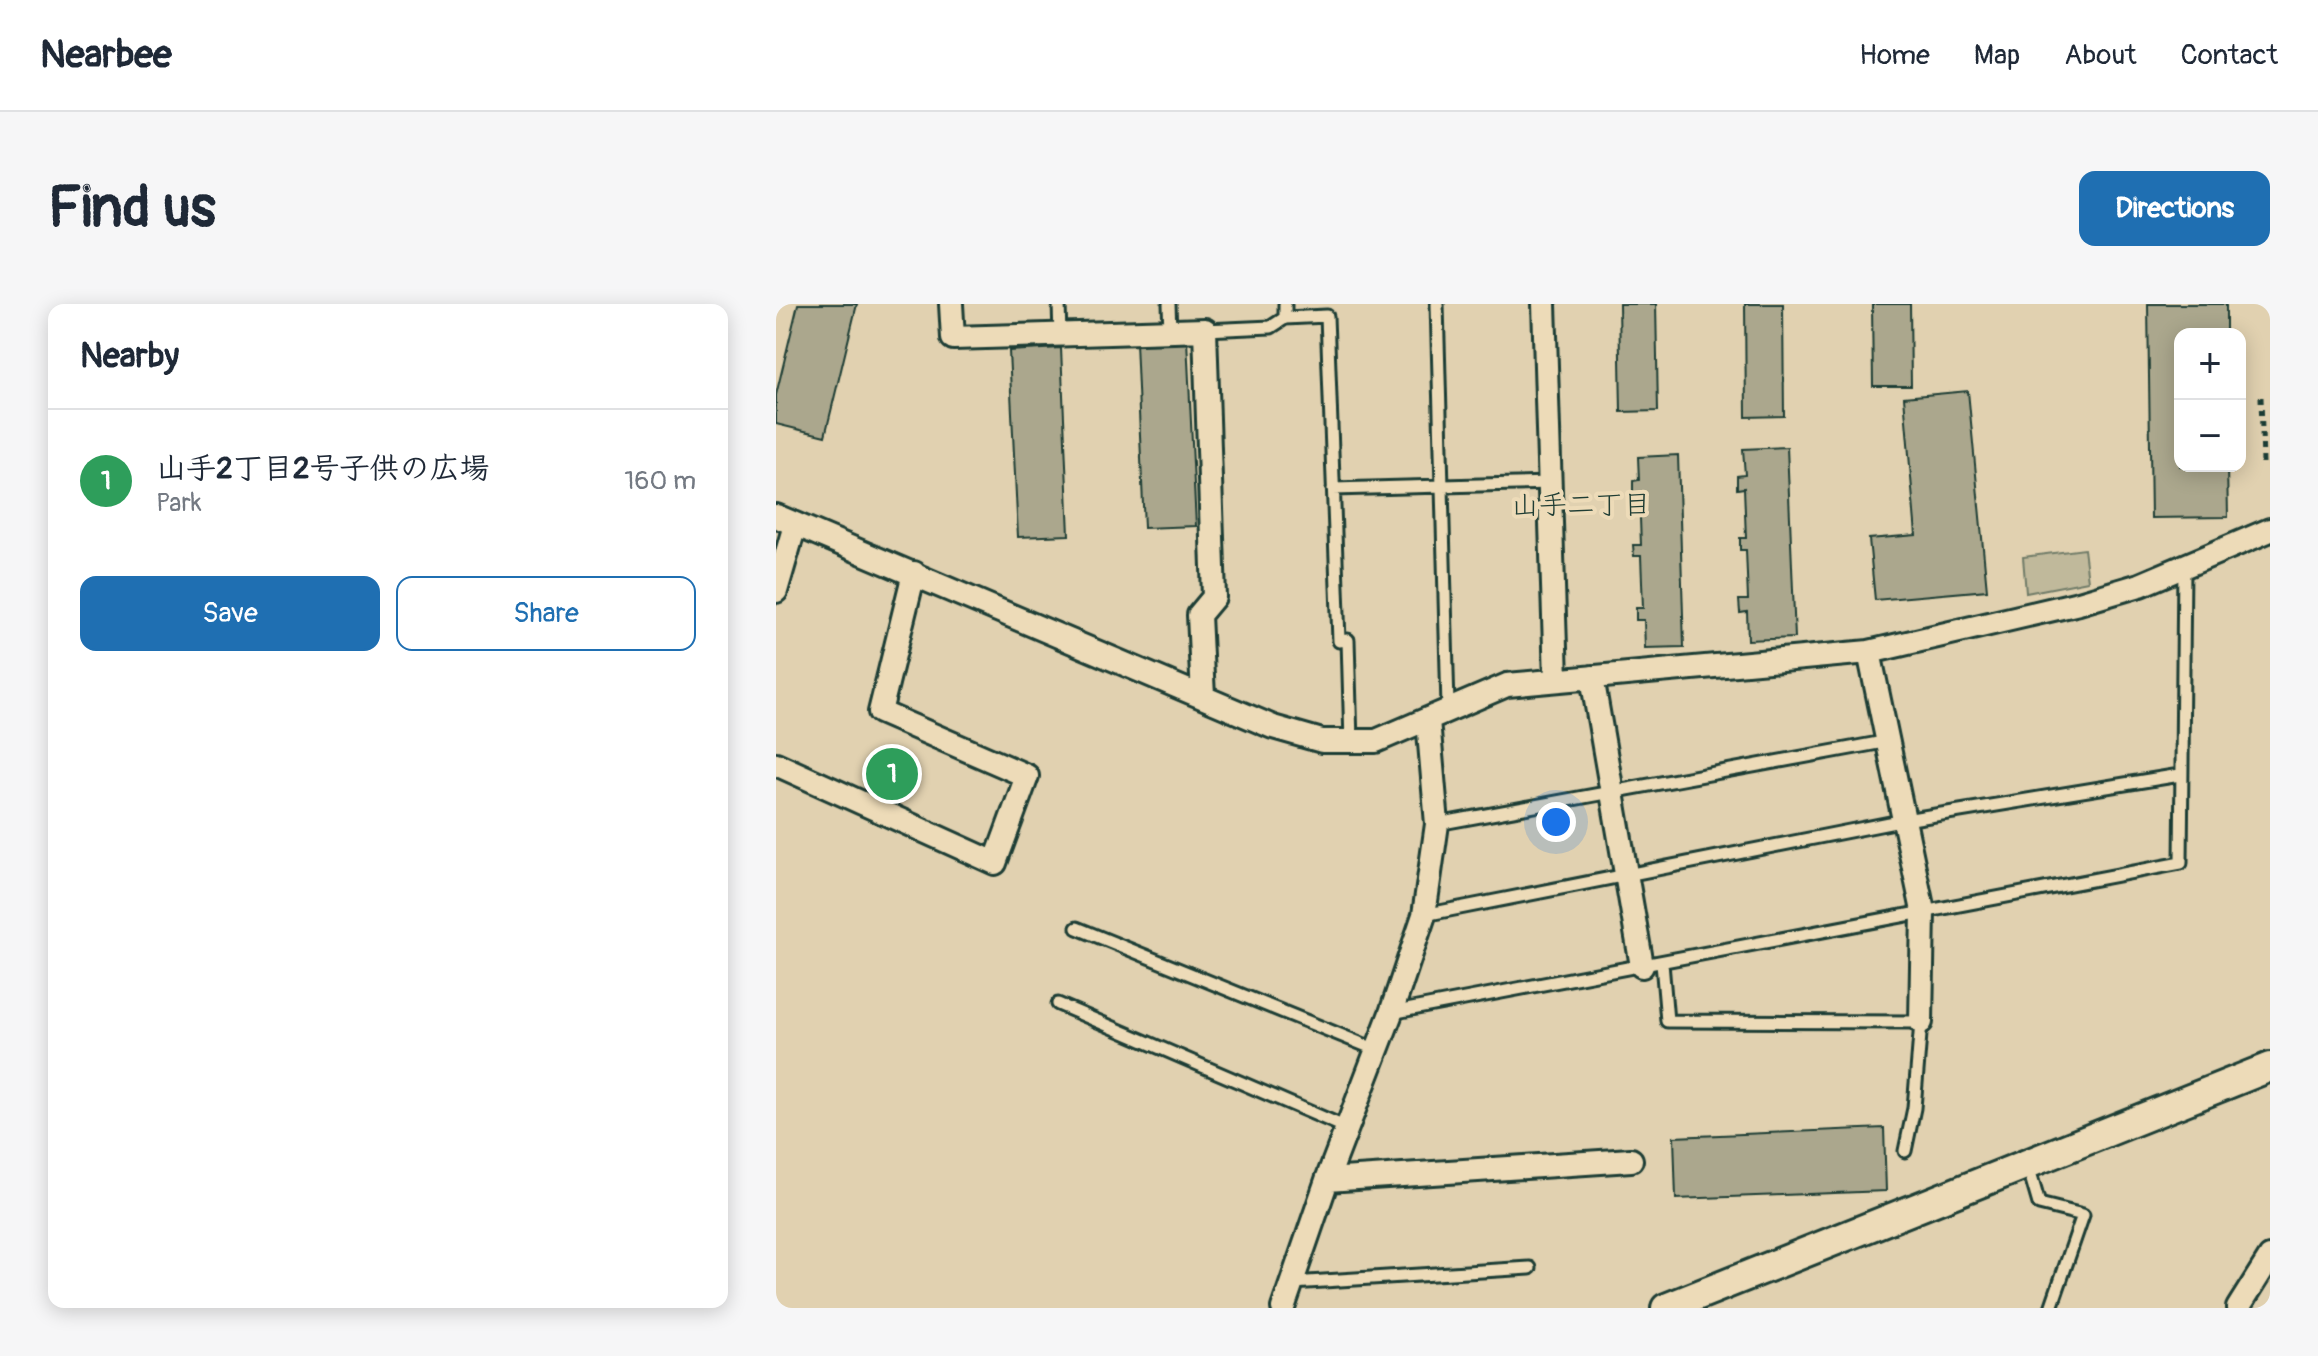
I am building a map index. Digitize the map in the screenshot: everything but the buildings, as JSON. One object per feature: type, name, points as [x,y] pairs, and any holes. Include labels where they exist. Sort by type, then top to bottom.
[{"type":"street","points":[[951,304],[953,338],[1205,330],[1214,597],[1199,615],[1203,697]]},
{"type":"street","points":[[1544,304],[1556,679]]},
{"type":"street","points":[[776,591],[785,520],[1303,738],[1376,741],[1428,720],[1448,707],[1507,685],[1812,660],[1869,652],[2079,603],[2184,567],[2270,530]]},
{"type":"street","points":[[776,764],[995,863],[1027,776],[880,712],[914,573]]},
{"type":"street","points":[[1869,652],[1923,911],[1921,1022]]},
{"type":"street","points":[[1592,677],[1627,876],[1652,964]]},
{"type":"street","points":[[1283,1308],[1424,915],[1437,824],[1428,720]]},
{"type":"street","points":[[1666,1308],[2270,1067]]},
{"type":"street","points":[[1327,1180],[1631,1160]]},
{"type":"street","points":[[2238,1308],[2268,1265]]},
{"type":"lane","points":[[1059,304],[1060,335]]},
{"type":"lane","points":[[1169,304],[1170,331]]},
{"type":"lane","points":[[1285,304],[1285,318]]},
{"type":"lane","points":[[1437,304],[1448,707]]},
{"type":"lane","points":[[1205,330],[1271,327],[1285,318],[1327,316],[1339,641],[1348,640],[1351,742]]},
{"type":"lane","points":[[1333,489],[1550,483]]},
{"type":"lane","points":[[1391,1013],[2181,863],[2184,567]]},
{"type":"lane","points":[[1437,824],[1889,740]]},
{"type":"lane","points":[[1424,915],[1905,820],[2180,775]]},
{"type":"lane","points":[[1077,928],[1377,1050]]},
{"type":"lane","points":[[1652,964],[1667,1021],[1921,1022],[1914,1108],[1905,1151]]},
{"type":"lane","points":[[1058,1004],[1347,1128]]},
{"type":"lane","points":[[2027,1164],[2039,1204],[2083,1215],[2051,1308]]},
{"type":"lane","points":[[1292,1283],[1530,1268]]},
{"type":"path","points":[[2261,397],[2263,463]]},
{"type":"shaded area","points":[[2084,549],[2088,581],[2026,593],[2023,557]]},
{"type":"place","name":"山手2丁目2号子供の広場","points":[[892,774]]},
{"type":"district","name":"山手二丁目","points":[[1581,505]]}]
